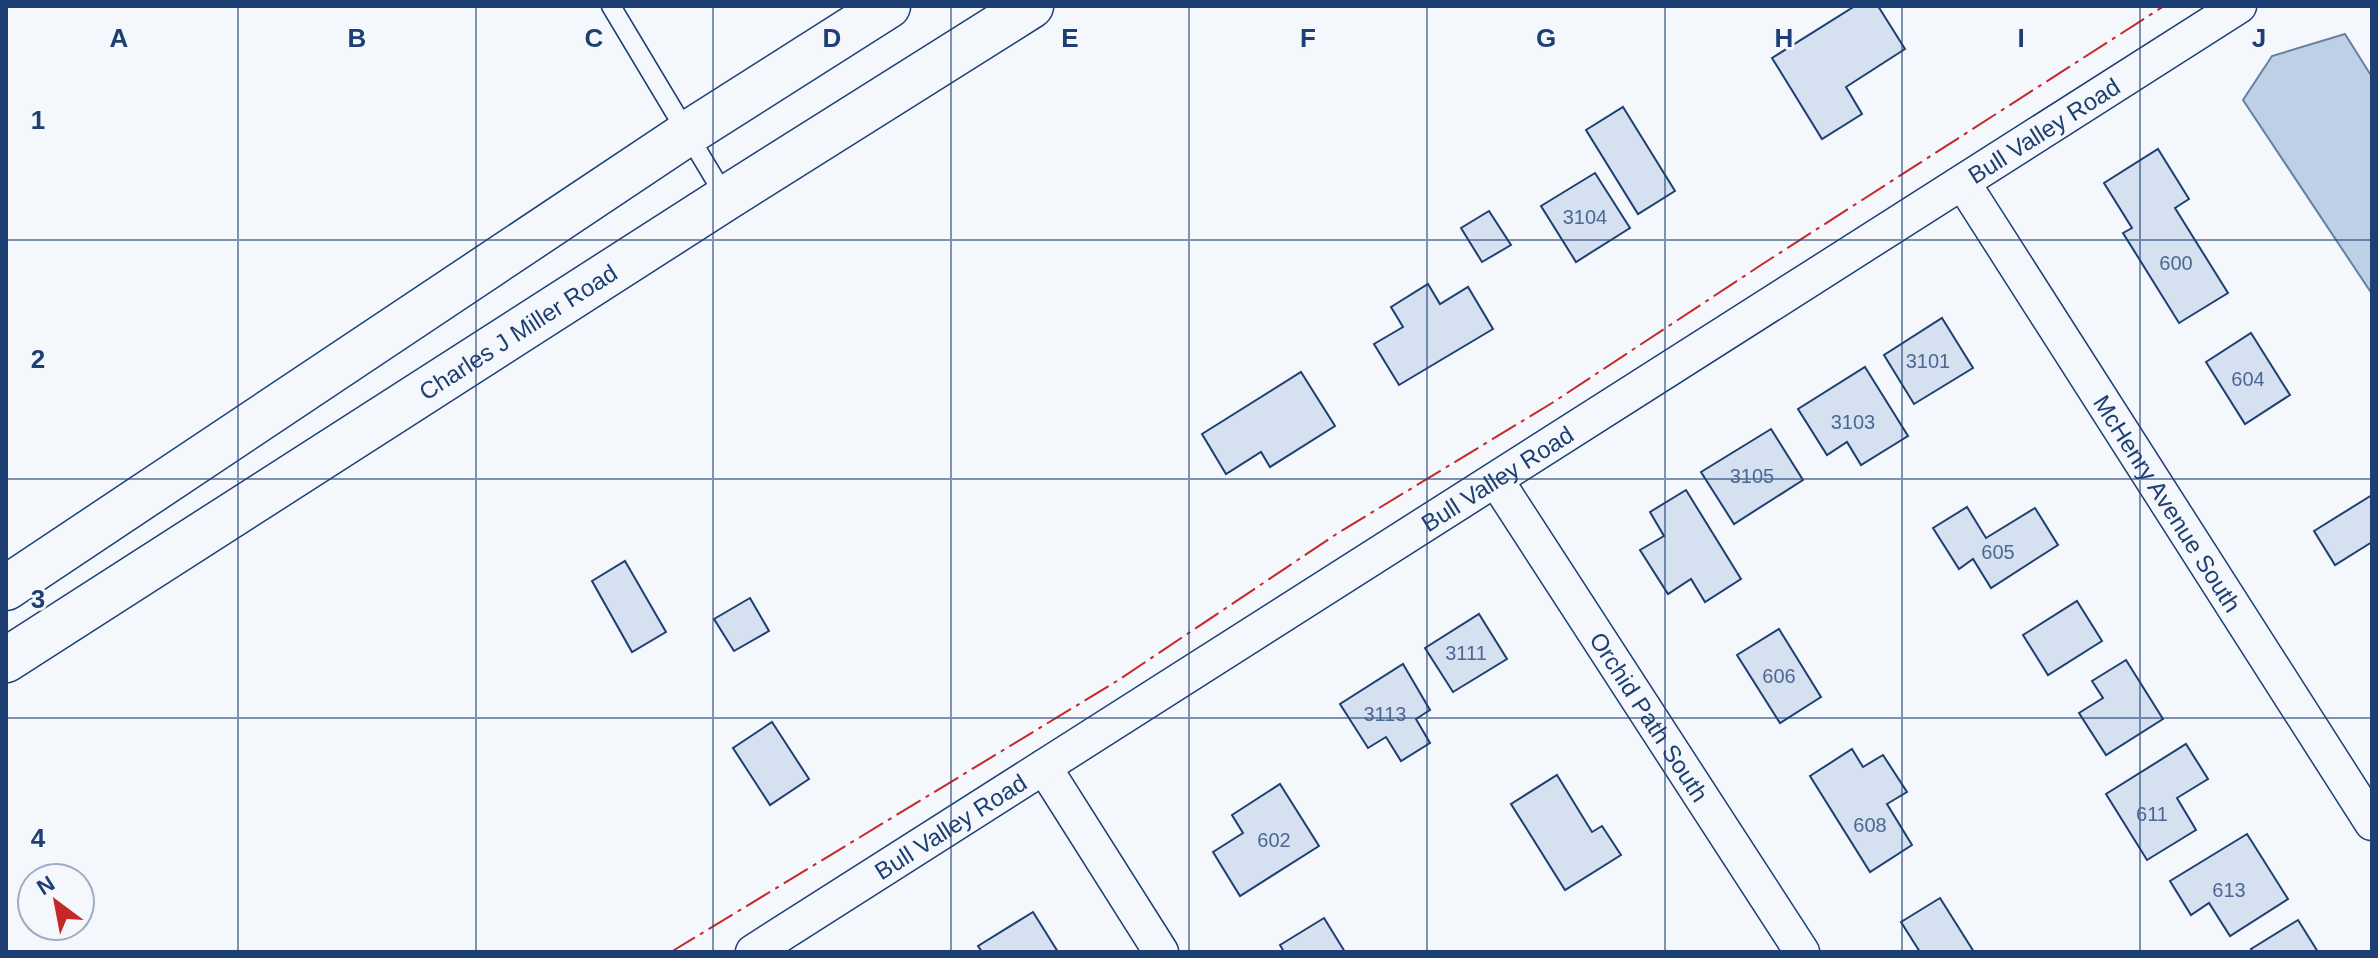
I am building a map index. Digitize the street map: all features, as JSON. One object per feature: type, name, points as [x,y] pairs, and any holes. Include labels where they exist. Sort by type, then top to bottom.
[{"type":"street","points":[[6,588],[688,133],[888,6]]},
{"type":"street","name":"Charles J Miller Road","points":[[6,660],[1031,6]]},
{"type":"street","name":"Bull Valley Road","points":[[753,952],[2239,6]]},
{"type":"street","name":"McHenry Avenue South","points":[[1963,183],[2372,823]]},
{"type":"street","name":"Orchid Path South","points":[[1496,480],[1802,952]]},
{"type":"street","points":[[1044,767],[1161,952]]},
{"type":"lane","points":[[611,6],[726,198]]},
{"type":"water","points":[[2345,34],[2372,77],[2372,294],[2243,100],[2272,56]]},
{"type":"building","points":[[1855,6],[1878,6],[1905,49],[1846,87],[1862,114],[1822,139],[1772,58]]},
{"type":"building","points":[[1623,107],[1675,191],[1638,214],[1586,130]]},
{"type":"building","points":[[2158,149],[2189,199],[2175,208],[2228,293],[2179,323],[2123,233],[2132,228],[2104,183]]},
{"type":"building","points":[[1595,173],[1630,228],[1576,262],[1541,206]]},
{"type":"building","points":[[1489,211],[1511,245],[1482,262],[1461,228]]},
{"type":"building","points":[[1428,284],[1440,304],[1468,287],[1493,329],[1399,385],[1374,344],[1403,327],[1391,307]]},
{"type":"building","points":[[1942,318],[1973,368],[1914,404],[1884,355]]},
{"type":"building","points":[[2251,333],[2290,395],[2245,424],[2206,362]]},
{"type":"building","points":[[1865,367],[1908,436],[1861,465],[1847,442],[1827,455],[1798,409]]},
{"type":"building","points":[[1301,372],[1335,426],[1270,467],[1261,452],[1226,474],[1202,434]]},
{"type":"building","points":[[1771,429],[1803,480],[1734,524],[1701,472]]},
{"type":"building","points":[[1686,490],[1741,579],[1705,602],[1691,579],[1668,594],[1640,550],[1664,536],[1650,512]]},
{"type":"building","points":[[2372,495],[2372,542],[2335,565],[2314,531]]},
{"type":"building","points":[[1967,507],[1986,538],[2035,508],[2058,545],[1991,588],[1973,559],[1959,569],[1933,528]]},
{"type":"building","points":[[625,561],[666,632],[632,652],[592,581]]},
{"type":"building","points":[[750,598],[769,631],[734,651],[714,619]]},
{"type":"building","points":[[2077,601],[2102,641],[2048,675],[2023,635]]},
{"type":"building","points":[[1479,614],[1507,659],[1453,692],[1425,648]]},
{"type":"building","points":[[1779,629],[1821,697],[1780,723],[1737,655]]},
{"type":"building","points":[[2126,660],[2163,719],[2106,755],[2079,713],[2103,698],[2092,681]]},
{"type":"building","points":[[1403,664],[1430,710],[1416,719],[1430,743],[1401,761],[1386,737],[1368,748],[1340,704]]},
{"type":"building","points":[[772,722],[809,779],[770,805],[733,748]]},
{"type":"building","points":[[2186,744],[2208,779],[2177,798],[2196,830],[2147,860],[2106,794]]},
{"type":"building","points":[[1852,749],[1863,767],[1883,755],[1907,792],[1887,804],[1912,845],[1870,872],[1810,776]]},
{"type":"building","points":[[1557,775],[1592,832],[1602,826],[1621,855],[1565,890],[1511,804]]},
{"type":"building","points":[[1280,784],[1319,846],[1240,896],[1213,852],[1243,833],[1232,815]]},
{"type":"building","points":[[2247,834],[2288,899],[2230,936],[2209,903],[2191,915],[2170,881]]},
{"type":"building","points":[[1940,898],[1974,952],[1920,952],[1901,922]]},
{"type":"building","points":[[1033,912],[1058,952],[982,952],[978,946]]},
{"type":"building","points":[[1324,918],[1345,952],[1284,952],[1280,945]]},
{"type":"building","points":[[2298,920],[2318,952],[2253,952],[2251,949]]},
{"type":"power","points":[[671,952],[1117,681],[1338,533],[1552,403],[2164,6]]}]
